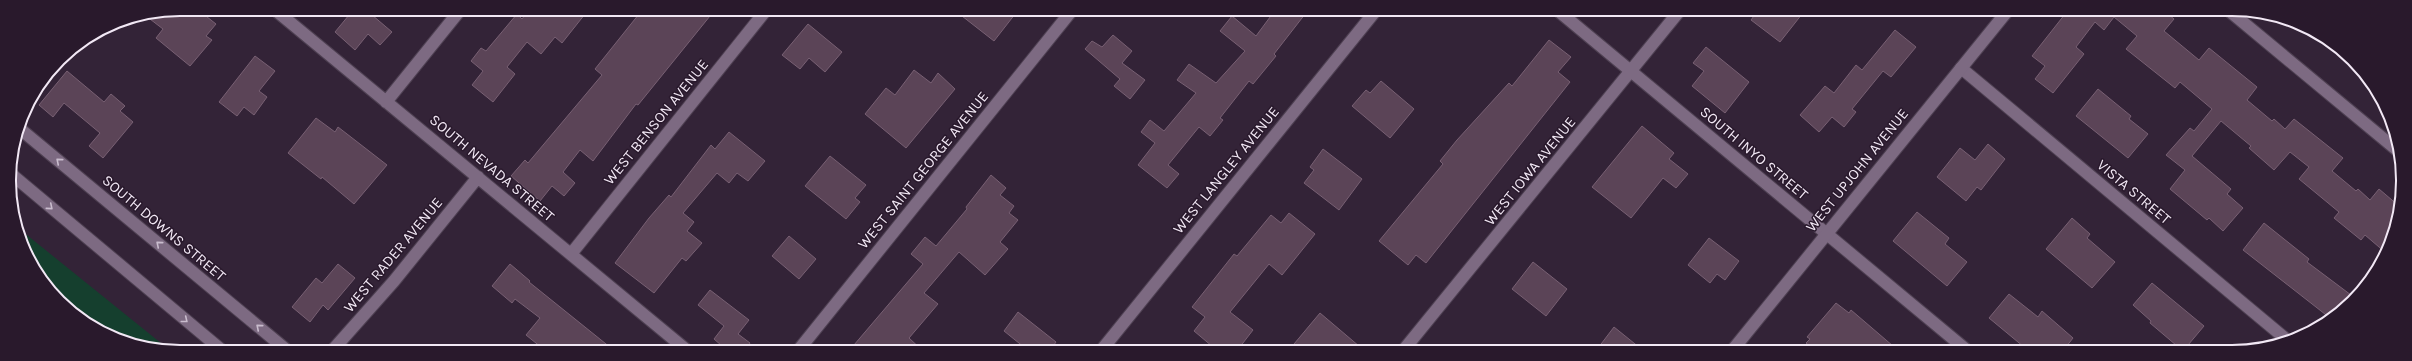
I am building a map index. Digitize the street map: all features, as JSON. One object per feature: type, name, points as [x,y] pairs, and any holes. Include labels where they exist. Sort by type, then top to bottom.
[{"type":"street","name":"SOUTH NEVADA STREET","points":[[282,16],[681,345]]},
{"type":"street","points":[[386,102],[455,16]]},
{"type":"street","name":"WEST BENSON AVENUE","points":[[571,254],[761,16]]},
{"type":"street","name":"WEST SAINT GEORGE AVENUE","points":[[803,345],[1067,16]]},
{"type":"street","name":"WEST LANGLEY AVENUE","points":[[1106,345],[1371,16]]},
{"type":"street","name":"SOUTH INYO STREET","points":[[1565,16],[1961,345]]},
{"type":"street","name":"WEST IOWA AVENUE","points":[[1408,345],[1675,16]]},
{"type":"street","name":"WEST UPJOHN AVENUE","points":[[1736,345],[1825,233],[2003,16]]},
{"type":"street","points":[[2234,16],[2392,146]]},
{"type":"street","name":"VISTA STREET","points":[[1961,68],[2283,336]]},
{"type":"street","name":"SOUTH DOWNS STREET","points":[[24,132],[281,345]]},
{"type":"street","name":"WEST RADER AVENUE","points":[[337,345],[394,281],[478,177]]},
{"type":"street","points":[[16,178],[216,345]]},
{"type":"green space","points":[[25,234],[162,344],[148,342],[108,328],[80,311],[64,297],[50,281],[38,263]]},
{"type":"building","points":[[170,16],[206,16],[216,24],[206,36],[212,40],[190,66],[156,38],[163,29],[150,19]]},
{"type":"building","points":[[348,16],[373,16],[392,32],[380,45],[368,34],[355,50],[335,32]]},
{"type":"building","points":[[515,16],[519,16],[522,19],[524,16],[583,16],[562,43],[555,37],[541,54],[527,42],[507,67],[515,74],[493,102],[472,85],[483,71],[471,61],[481,48],[486,51]]},
{"type":"building","points":[[637,16],[710,16],[638,105],[636,104],[593,161],[580,150],[563,172],[575,183],[564,196],[552,186],[540,201],[511,176],[525,160],[528,163],[602,75],[595,69]]},
{"type":"building","points":[[962,16],[1014,16],[994,41]]},
{"type":"building","points":[[1232,16],[1256,36],[1271,16],[1304,16],[1274,54],[1276,56],[1253,84],[1249,81],[1220,118],[1223,120],[1210,136],[1199,127],[1168,165],[1179,174],[1167,188],[1138,165],[1155,143],[1141,132],[1150,120],[1164,131],[1196,93],[1177,80],[1189,64],[1216,83],[1245,51],[1220,31]]},
{"type":"building","points":[[1754,16],[1800,16],[1780,42],[1751,20]]},
{"type":"building","points":[[2063,16],[2170,16],[2174,19],[2164,31],[2199,60],[2209,48],[2257,87],[2247,100],[2272,121],[2274,119],[2285,129],[2294,119],[2343,158],[2332,171],[2356,191],[2358,189],[2370,200],[2379,189],[2395,203],[2387,233],[2381,249],[2365,235],[2361,240],[2334,218],[2339,212],[2299,179],[2309,167],[2290,152],[2274,170],[2249,148],[2251,146],[2221,121],[2192,156],[2231,189],[2227,194],[2243,208],[2223,231],[2209,218],[2207,220],[2170,189],[2185,170],[2166,155],[2190,128],[2194,131],[2212,109],[2180,82],[2175,88],[2126,49],[2137,36],[2114,17],[2104,30],[2095,22],[2076,47],[2084,54],[2053,93],[2035,79],[2045,66],[2032,56]]},
{"type":"building","points":[[808,24],[842,52],[825,72],[809,58],[800,69],[782,55]]},
{"type":"building","points":[[1895,30],[1916,47],[1891,77],[1883,71],[1852,109],[1856,112],[1844,127],[1832,117],[1819,132],[1800,115],[1825,86],[1834,93],[1856,65],[1862,70]]},
{"type":"building","points":[[1113,35],[1132,51],[1122,63],[1145,80],[1130,99],[1114,86],[1120,79],[1085,49],[1092,41],[1102,47]]},
{"type":"building","points":[[1549,40],[1571,57],[1558,72],[1570,82],[1426,263],[1416,255],[1408,265],[1379,241],[1443,164],[1440,161],[1457,140],[1509,83],[1512,86]]},
{"type":"building","points":[[1706,47],[1749,82],[1725,113],[1692,86],[1704,71],[1693,63]]},
{"type":"building","points":[[255,56],[275,71],[259,91],[267,97],[254,115],[244,107],[237,116],[219,102]]},
{"type":"building","points":[[914,70],[931,83],[938,73],[955,89],[906,148],[865,114],[886,88],[895,95]]},
{"type":"building","points":[[67,71],[104,102],[111,94],[125,106],[120,111],[133,122],[103,158],[89,146],[100,133],[64,103],[53,117],[39,105]]},
{"type":"building","points":[[1381,81],[1414,109],[1390,138],[1352,106],[1366,90],[1370,93]]},
{"type":"building","points":[[2098,89],[2131,116],[2129,119],[2148,134],[2128,158],[2076,116]]},
{"type":"building","points":[[316,118],[335,132],[338,127],[387,165],[354,204],[322,177],[321,179],[288,153]]},
{"type":"building","points":[[1642,126],[1674,153],[1669,159],[1688,174],[1676,188],[1663,178],[1631,218],[1592,187]]},
{"type":"building","points":[[729,132],[765,161],[748,181],[737,173],[729,183],[717,173],[683,213],[694,222],[687,231],[702,243],[686,261],[682,258],[654,293],[615,263],[649,218],[669,195],[671,197],[711,145],[715,149]]},
{"type":"building","points":[[1988,144],[2005,159],[1981,190],[1977,187],[1966,201],[1937,177],[1960,148],[1975,160]]},
{"type":"building","points":[[1323,149],[1362,179],[1339,210],[1304,183],[1314,170],[1310,167]]},
{"type":"building","points":[[830,156],[866,185],[855,198],[860,202],[846,219],[805,186]]},
{"type":"building","points":[[991,175],[1006,188],[1000,195],[1014,206],[1009,213],[1018,220],[1000,242],[1008,249],[985,275],[959,252],[924,293],[938,304],[909,338],[916,345],[854,345],[923,264],[911,254],[925,237],[936,246],[967,209],[966,207]]},
{"type":"building","points":[[1917,212],[1949,238],[1945,244],[1967,262],[1947,286],[1893,241]]},
{"type":"building","points":[[1289,213],[1315,234],[1282,275],[1269,264],[1230,312],[1253,330],[1241,345],[1211,345],[1194,331],[1205,317],[1192,307],[1234,254],[1237,256],[1271,215],[1281,223]]},
{"type":"building","points":[[2072,218],[2090,234],[2087,238],[2115,262],[2092,288],[2046,249]]},
{"type":"building","points":[[2264,223],[2309,259],[2307,262],[2350,294],[2326,315],[2243,250]]},
{"type":"building","points":[[789,236],[816,259],[799,279],[772,256]]},
{"type":"building","points":[[1709,238],[1739,261],[1725,280],[1717,274],[1710,283],[1688,265]]},
{"type":"building","points":[[1533,262],[1567,289],[1546,316],[1512,289]]},
{"type":"building","points":[[338,264],[355,278],[328,310],[323,305],[310,322],[292,307],[316,278],[322,283]]},
{"type":"building","points":[[510,264],[530,281],[529,282],[607,345],[538,345],[526,335],[540,318],[515,299],[512,303],[492,286]]},
{"type":"building","points":[[2152,283],[2204,326],[2188,345],[2176,345],[2150,323],[2151,321],[2133,305]]},
{"type":"building","points":[[710,290],[749,320],[738,334],[750,343],[749,345],[721,345],[714,339],[724,326],[698,305]]},
{"type":"building","points":[[2009,294],[2038,317],[2042,311],[2073,338],[2068,345],[2022,345],[1989,318]]},
{"type":"building","points":[[1836,303],[1849,313],[1851,310],[1892,345],[1808,345],[1806,343],[1810,339],[1807,337]]},
{"type":"building","points":[[1018,312],[1056,342],[1054,345],[1021,345],[1004,331]]},
{"type":"building","points":[[1320,313],[1358,345],[1295,345],[1294,344]]},
{"type":"building","points":[[1614,327],[1636,345],[1600,345]]}]
